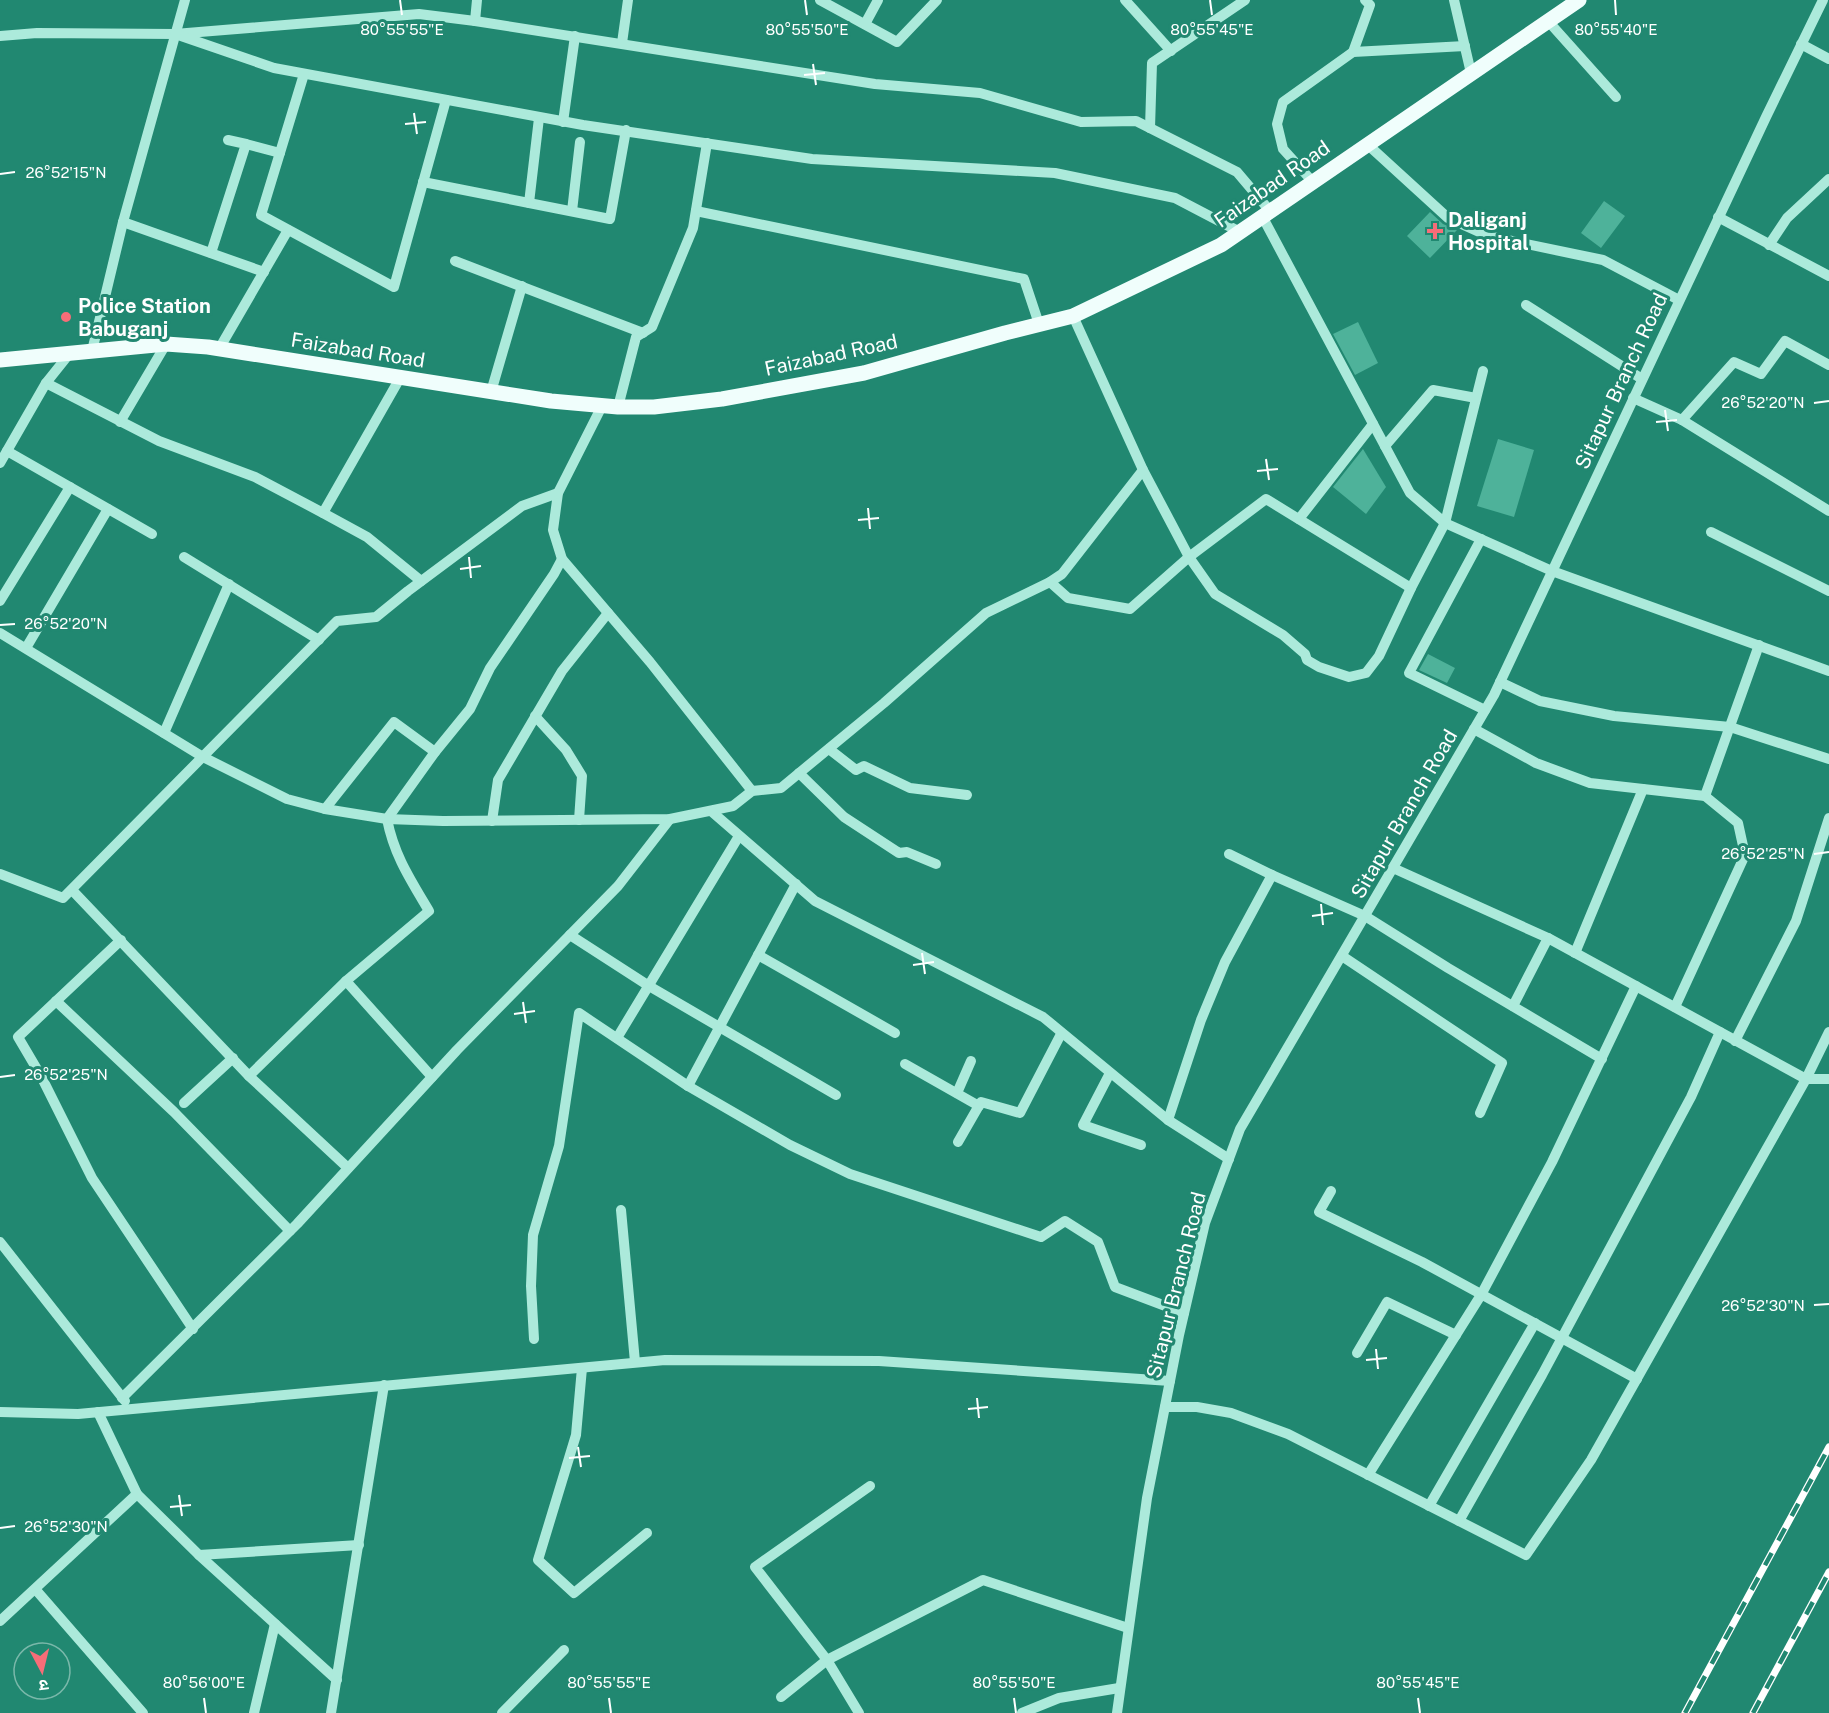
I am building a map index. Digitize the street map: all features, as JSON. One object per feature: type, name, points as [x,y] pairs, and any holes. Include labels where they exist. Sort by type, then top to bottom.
[{"type":"main road","name":"Faizabad Road","points":[[0,360],[166,344],[219,349],[551,401],[610,407],[654,407],[722,399],[864,373],[1073,316],[1221,245],[1579,0]]},
{"type":"street","points":[[92,351],[123,222],[185,0]]},
{"type":"street","points":[[475,21],[477,0]]},
{"type":"street","points":[[622,44],[628,0]]},
{"type":"street","points":[[820,0],[897,42],[937,0]]},
{"type":"street","points":[[865,24],[878,0]]},
{"type":"street","points":[[1125,0],[1171,51]]},
{"type":"street","points":[[1150,128],[1152,63],[1245,0]]},
{"type":"street","points":[[1353,52],[1370,5],[1365,0]]},
{"type":"street","points":[[1454,0],[1471,73]]},
{"type":"street","name":"Sitapur Branch Road","points":[[1117,1713],[1147,1498],[1184,1312],[1205,1222],[1240,1129],[1500,682],[1718,217],[1823,0]]},
{"type":"street","points":[[0,36],[37,33],[176,34],[419,14],[575,36],[875,84],[980,93],[1081,122],[1136,121],[1237,172],[1266,213],[1410,493],[1445,523],[1552,571],[1829,671]]},
{"type":"street","points":[[1548,21],[1616,97]]},
{"type":"street","points":[[176,34],[274,68],[563,122],[812,159],[1055,174],[1175,198],[1240,232]]},
{"type":"street","points":[[563,122],[575,36]]},
{"type":"street","points":[[1802,44],[1829,59]]},
{"type":"street","points":[[1312,181],[1283,149],[1277,124],[1283,102],[1353,52],[1465,46]]},
{"type":"street","points":[[304,74],[261,215],[394,286],[446,100]]},
{"type":"street","points":[[529,203],[539,118]]},
{"type":"street","points":[[423,182],[610,219],[626,130]]},
{"type":"street","points":[[228,140],[280,153]]},
{"type":"street","points":[[572,211],[580,142]]},
{"type":"street","points":[[707,143],[693,228],[652,327],[636,337],[610,407],[558,493],[553,530],[562,559],[650,662],[752,791]]},
{"type":"street","points":[[211,254],[246,144]]},
{"type":"street","points":[[1367,144],[1448,218],[1488,236],[1603,260],[1679,300]]},
{"type":"street","points":[[1769,245],[1787,219],[1829,179]]},
{"type":"street","points":[[696,211],[1024,279],[1040,324]]},
{"type":"street","points":[[1718,217],[1829,276]]},
{"type":"street","points":[[123,222],[264,272]]},
{"type":"street","points":[[219,349],[288,230]]},
{"type":"street","points":[[455,261],[642,333]]},
{"type":"street","points":[[491,392],[522,286]]},
{"type":"street","points":[[1526,305],[1642,379]]},
{"type":"street","points":[[1073,316],[1143,470],[1189,557],[1215,594],[1289,639],[1305,654],[1307,660],[1319,667],[1349,677],[1366,674],[1379,656],[1445,523],[1483,371]]},
{"type":"street","points":[[1682,420],[1734,362],[1761,374],[1785,341],[1829,365]]},
{"type":"street","points":[[120,422],[166,344]]},
{"type":"street","points":[[0,463],[46,384],[70,353]]},
{"type":"street","points":[[323,513],[400,378]]},
{"type":"street","points":[[46,384],[159,441],[255,477],[367,537],[421,581]]},
{"type":"street","points":[[1385,446],[1433,390],[1476,398]]},
{"type":"street","points":[[1633,398],[1682,420],[1829,510]]},
{"type":"street","points":[[1299,519],[1373,424]]},
{"type":"street","points":[[7,451],[152,534]]},
{"type":"street","points":[[0,633],[203,757],[287,800],[387,819],[492,821],[670,819],[733,806],[752,791],[781,788],[986,613],[1062,574],[1143,470]]},
{"type":"street","points":[[0,601],[70,487]]},
{"type":"street","points":[[2,877],[63,898],[337,621],[376,616],[522,506],[558,493]]},
{"type":"street","points":[[1050,582],[1068,598],[1130,609],[1189,557],[1266,499],[1411,588]]},
{"type":"street","points":[[26,648],[108,508]]},
{"type":"street","points":[[1711,532],[1829,591]]},
{"type":"street","points":[[1481,539],[1409,673],[1485,710]]},
{"type":"street","points":[[184,557],[319,640]]},
{"type":"street","points":[[249,1076],[346,981],[429,911],[400,864],[391,841],[387,819],[435,752],[470,709],[490,668],[562,559]]},
{"type":"street","points":[[164,733],[229,584]]},
{"type":"street","points":[[492,821],[498,780],[562,671],[608,614]]},
{"type":"street","points":[[1705,796],[1759,645]]},
{"type":"street","points":[[1500,682],[1540,701],[1614,716],[1730,727],[1829,759]]},
{"type":"street","points":[[535,716],[566,750],[582,776],[579,820]]},
{"type":"street","points":[[325,809],[394,722],[435,752]]},
{"type":"street","points":[[1474,729],[1536,763],[1590,783],[1705,796],[1738,823],[1745,855],[1675,1007]]},
{"type":"street","points":[[829,749],[856,770],[864,766],[910,788],[966,795]]},
{"type":"street","points":[[799,773],[844,816],[862,829],[899,853],[907,852],[936,864]]},
{"type":"street","points":[[1575,953],[1643,789]]},
{"type":"street","points":[[711,811],[815,901],[1043,1017],[1168,1120],[1229,1159]]},
{"type":"street","points":[[1734,1041],[1796,921],[1829,818]]},
{"type":"street","points":[[122,1398],[290,1231],[432,1077],[618,886],[670,819]]},
{"type":"street","points":[[617,1038],[739,836]]},
{"type":"street","points":[[1229,854],[1365,916],[1602,1059]]},
{"type":"street","points":[[1393,868],[1548,938],[1806,1079],[1829,1079]]},
{"type":"street","points":[[1168,1120],[1201,1020],[1225,962],[1272,875]]},
{"type":"street","points":[[688,1086],[796,884]]},
{"type":"street","points":[[72,890],[249,1076],[348,1168]]},
{"type":"street","points":[[570,935],[649,986],[836,1095]]},
{"type":"street","points":[[1513,1006],[1548,938]]},
{"type":"street","points":[[121,940],[18,1037],[41,1076],[92,1178],[193,1329]]},
{"type":"street","points":[[758,955],[895,1033]]},
{"type":"street","points":[[1342,956],[1502,1063],[1480,1113]]},
{"type":"street","points":[[346,981],[432,1077]]},
{"type":"street","points":[[1368,1474],[1481,1294],[1552,1162],[1636,986]]},
{"type":"street","points":[[56,1001],[174,1112],[290,1231]]},
{"type":"street","points":[[534,1339],[531,1286],[533,1235],[559,1146],[579,1013],[688,1086],[790,1145],[850,1174],[1041,1237],[1065,1221],[1098,1242],[1115,1287],[1184,1312]]},
{"type":"street","points":[[1459,1521],[1562,1338],[1691,1097],[1720,1032]]},
{"type":"street","points":[[1165,1407],[1197,1407],[1231,1413],[1288,1434],[1526,1555],[1591,1460],[1806,1079],[1829,1032]]},
{"type":"street","points":[[958,1142],[981,1102],[1020,1113],[1061,1034]]},
{"type":"street","points":[[184,1103],[233,1058]]},
{"type":"street","points":[[957,1093],[971,1061]]},
{"type":"street","points":[[905,1064],[979,1106]]},
{"type":"street","points":[[1110,1073],[1083,1125],[1141,1145]]},
{"type":"street","points":[[1331,1191],[1319,1212],[1422,1262],[1637,1379]]},
{"type":"street","points":[[621,1210],[635,1362]]},
{"type":"street","points":[[0,1242],[131,1409]]},
{"type":"street","points":[[1357,1353],[1387,1302],[1456,1335]]},
{"type":"street","points":[[1429,1506],[1535,1323]]},
{"type":"street","points":[[0,1412],[78,1414],[666,1360],[879,1361],[1170,1381]]},
{"type":"street","points":[[582,1368],[576,1435],[538,1560],[574,1593],[647,1533]]},
{"type":"street","points":[[332,1713],[384,1385]]},
{"type":"street","points":[[98,1412],[137,1494],[199,1555],[337,1680]]},
{"type":"street","points":[[859,1713],[827,1660],[755,1567],[870,1486]]},
{"type":"street","points":[[0,1621],[137,1494]]},
{"type":"street","points":[[199,1555],[358,1545]]},
{"type":"street","points":[[781,1697],[827,1660],[983,1580],[1128,1628]]},
{"type":"street","points":[[36,1590],[143,1713]]},
{"type":"street","points":[[254,1713],[275,1624]]},
{"type":"street","points":[[502,1713],[564,1650]]},
{"type":"street","points":[[1022,1713],[1059,1698],[1119,1688]]},
{"type":"building","points":[[1604,201],[1625,216],[1601,248],[1581,233]]},
{"type":"building","points":[[1430,212],[1443,224],[1457,230],[1430,258],[1407,236]]},
{"type":"building","points":[[1358,322],[1378,363],[1355,375],[1333,334]]},
{"type":"building","points":[[1498,439],[1534,450],[1514,517],[1477,506]]},
{"type":"building","points":[[1363,449],[1386,487],[1366,514],[1333,487]]},
{"type":"building","points":[[1428,654],[1455,668],[1447,683],[1419,670]]},
{"type":"railway","points":[[1685,1713],[1829,1447]]},
{"type":"railway","points":[[1753,1713],[1829,1572]]},
{"type":"place","name":"Daliganj Hospital","points":[[1435,231]]},
{"type":"place","name":"Police Station Babuganj","points":[[66,317]]}]
